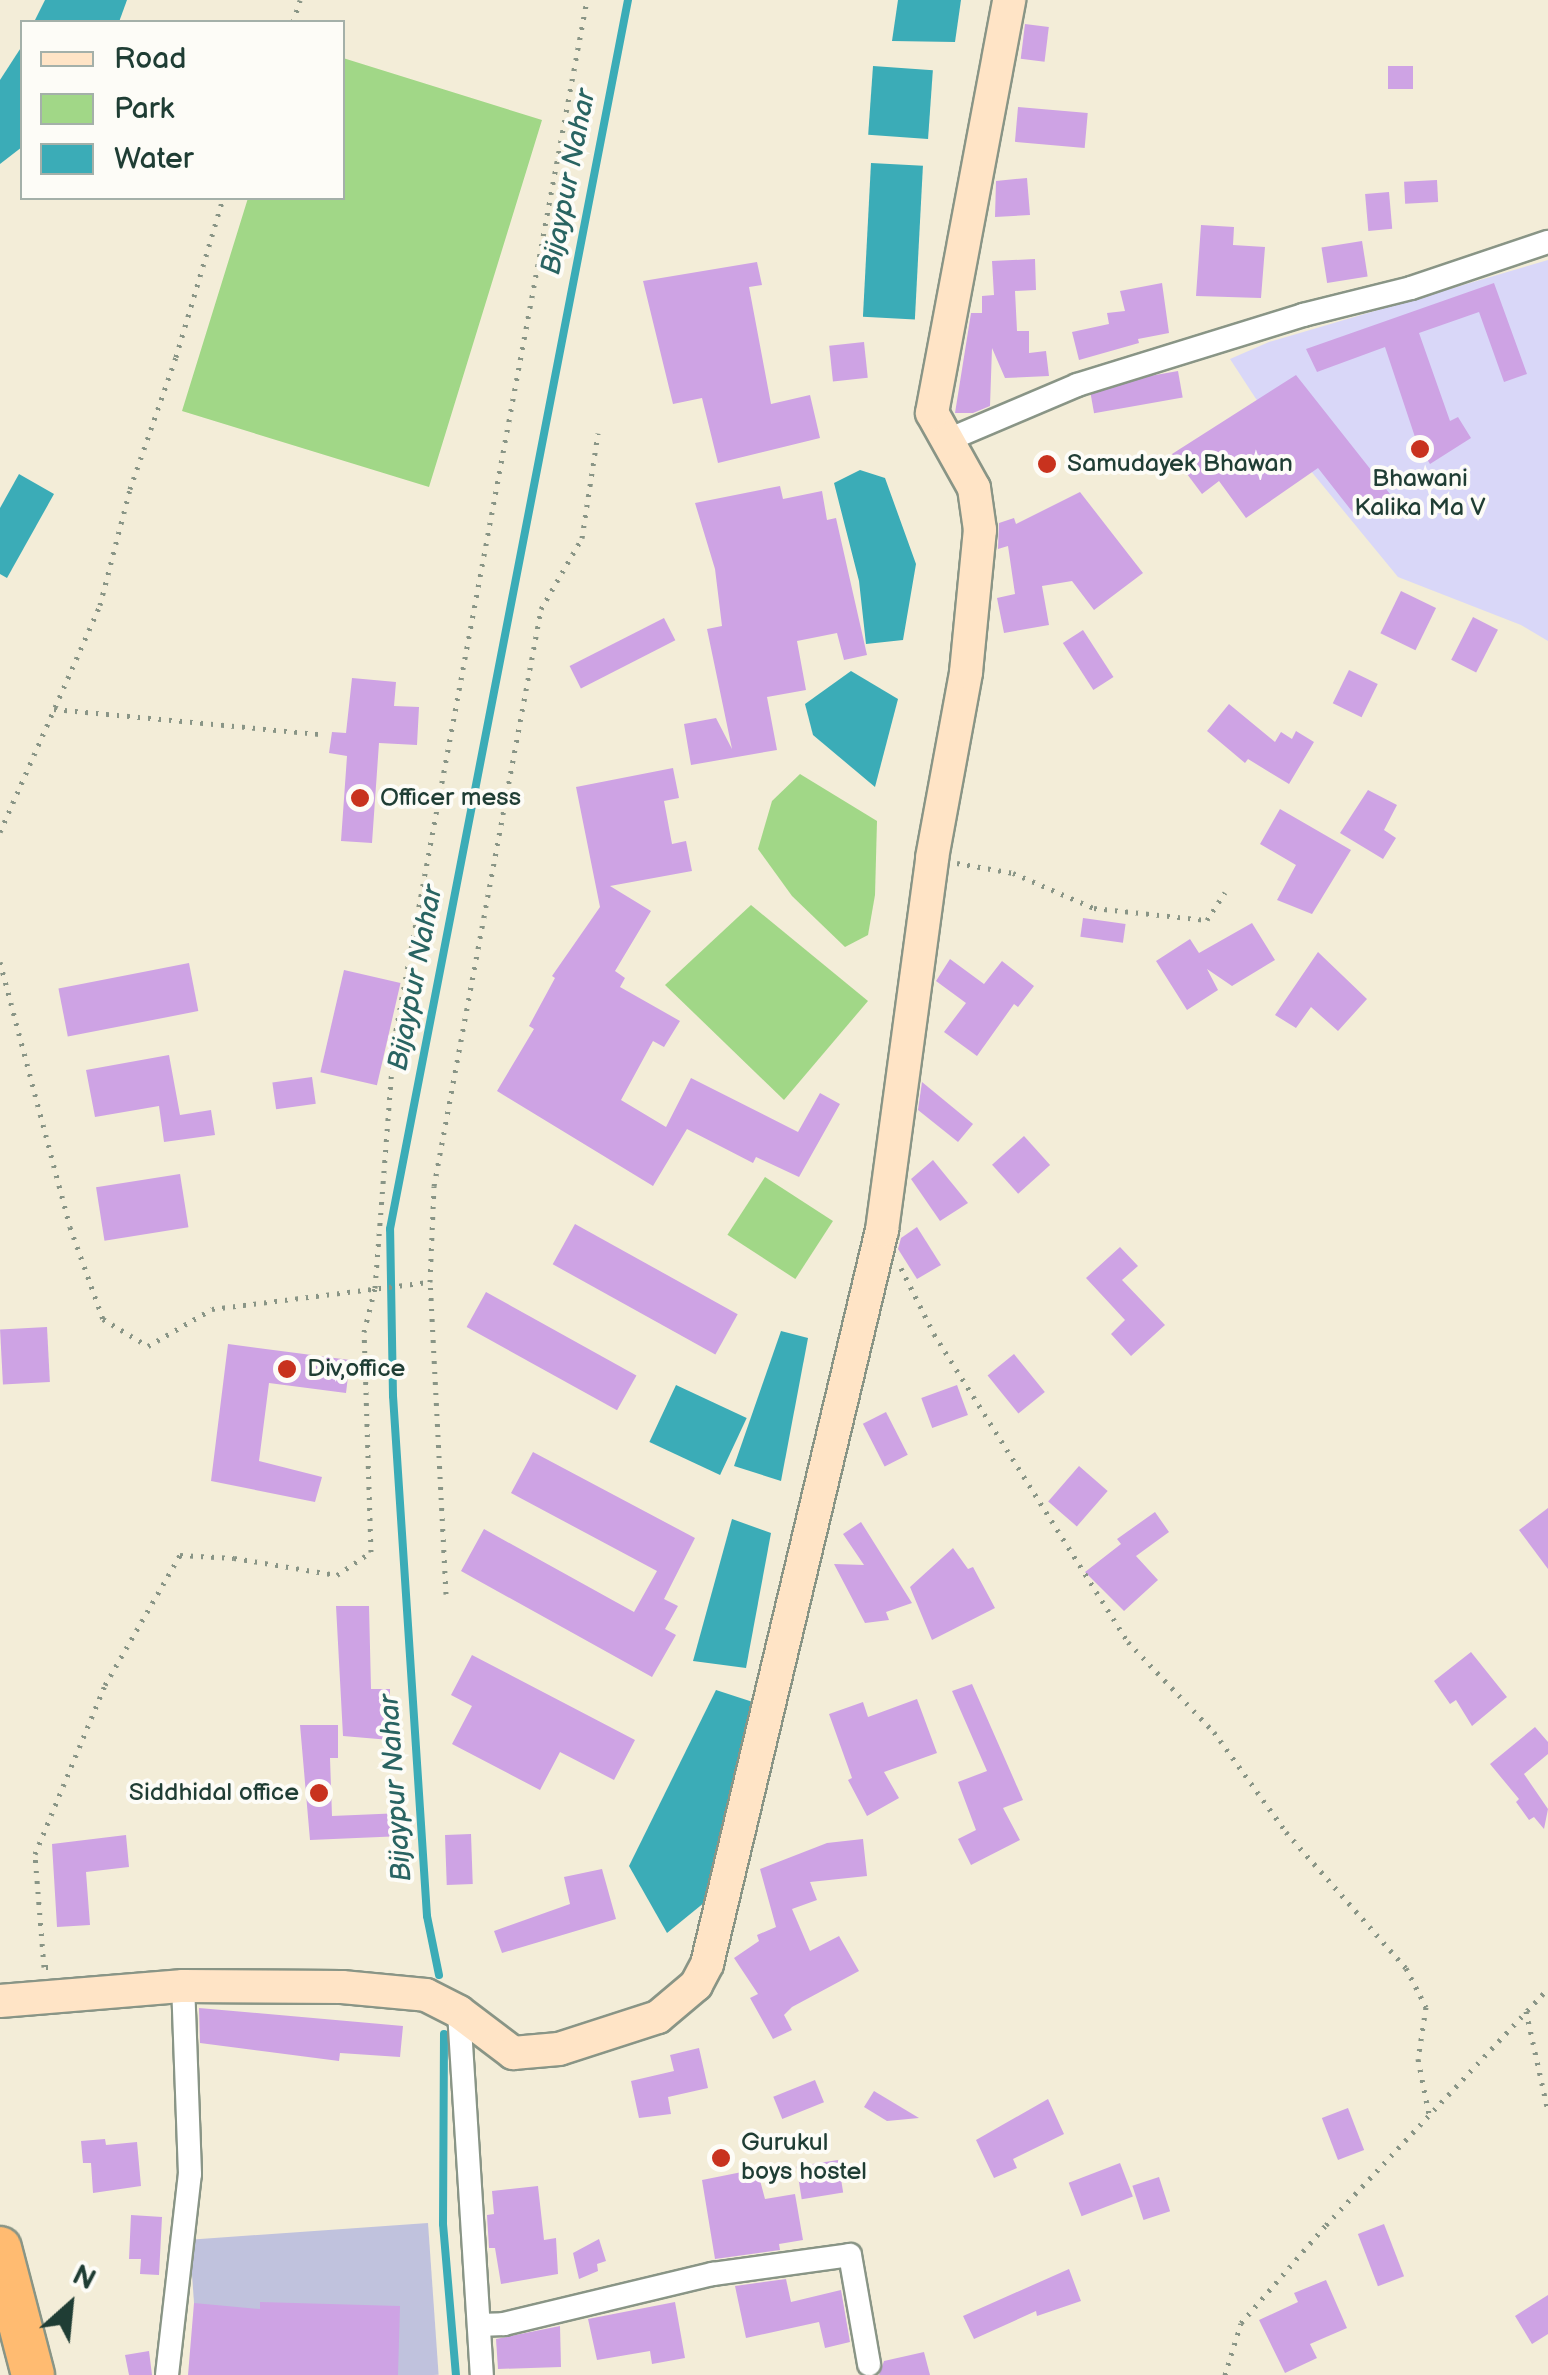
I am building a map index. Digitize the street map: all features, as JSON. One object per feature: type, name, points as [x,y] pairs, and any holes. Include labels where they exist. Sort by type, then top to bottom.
[{"type":"highway","points":[[0,2248],[33,2375]]},
{"type":"main road","points":[[0,2000],[183,1986],[342,1987],[426,1994],[459,2012],[513,2052],[559,2049],[658,2017],[696,1985],[716,1939],[882,1230],[932,858],[966,672],[980,530],[974,488],[932,412],[991,115],[1009,0]]},
{"type":"street","points":[[950,440],[1077,385],[1286,320],[1411,288],[1548,242]]},
{"type":"street","points":[[167,2375],[190,2174],[183,1986]]},
{"type":"street","points":[[459,2012],[482,2375]]},
{"type":"street","points":[[479,2325],[504,2324],[713,2274],[850,2255],[869,2364]]},
{"type":"path","points":[[63,1966],[44,1968],[35,1854],[105,1685],[180,1555],[234,1558],[337,1574],[371,1552],[364,1332],[375,1288],[394,1041],[587,0]]},
{"type":"path","points":[[0,832],[100,605],[130,489],[176,357],[222,200]]},
{"type":"path","points":[[446,1594],[430,1282],[434,1186],[448,1092],[541,609],[582,538],[598,433]]},
{"type":"path","points":[[54,709],[320,734]]},
{"type":"path","points":[[932,858],[1013,873],[1094,908],[1207,920],[1226,892]]},
{"type":"path","points":[[0,962],[70,1228],[103,1319],[148,1346],[212,1309],[430,1282]]},
{"type":"path","points":[[882,1230],[934,1334],[1128,1642],[1214,1732],[1286,1832],[1406,1968],[1426,2007],[1418,2059],[1430,2119]]},
{"type":"path","points":[[1225,2375],[1241,2323],[1326,2225],[1430,2119],[1548,1989]]},
{"type":"path","points":[[1526,2011],[1548,2111]]},
{"type":"shaded area","name":"Bhawani Kalika Ma V","points":[[1548,260],[1548,641],[1521,625],[1398,577],[1273,425],[1230,359],[1269,342]]},
{"type":"shaded area","points":[[428,2223],[439,2375],[199,2375],[190,2240]]},
{"type":"green space","points":[[345,59],[542,120],[429,487],[182,411],[247,200],[345,200]]},
{"type":"green space","points":[[800,774],[877,821],[875,895],[868,935],[845,947],[792,896],[758,849],[772,801]]},
{"type":"green space","points":[[751,905],[868,1001],[784,1100],[665,985]]},
{"type":"green space","points":[[765,1177],[833,1221],[795,1279],[727,1235]]},
{"type":"water","points":[[45,0],[127,0],[120,20],[35,20]]},
{"type":"water","points":[[898,0],[961,0],[955,42],[892,41]]},
{"type":"water","points":[[20,49],[20,149],[0,164],[0,80]]},
{"type":"water","points":[[873,66],[933,70],[928,139],[868,135]]},
{"type":"water","points":[[871,163],[923,166],[915,320],[863,317]]},
{"type":"water","points":[[860,470],[885,478],[916,564],[903,640],[866,644],[859,581],[834,483]]},
{"type":"water","points":[[19,474],[54,494],[7,578],[0,574],[0,508]]},
{"type":"water","points":[[851,671],[898,699],[875,787],[813,735],[805,704]]},
{"type":"water","points":[[781,1331],[808,1338],[781,1481],[734,1466]]},
{"type":"water","points":[[676,1385],[747,1418],[720,1475],[649,1442]]},
{"type":"water","points":[[732,1519],[771,1533],[746,1668],[693,1661]]},
{"type":"water","points":[[716,1690],[762,1705],[705,1902],[667,1933],[629,1866]]},
{"type":"building","points":[[1025,24],[1049,27],[1045,62],[1021,59]]},
{"type":"building","points":[[1388,66],[1413,66],[1413,89],[1388,89]]},
{"type":"building","points":[[1018,107],[1088,113],[1085,148],[1015,142]]},
{"type":"building","points":[[1027,178],[1030,215],[995,217],[996,181]]},
{"type":"building","points":[[1437,180],[1438,202],[1405,204],[1404,182]]},
{"type":"building","points":[[1389,192],[1392,229],[1368,231],[1365,194]]},
{"type":"building","points":[[1201,225],[1234,227],[1233,245],[1265,247],[1261,298],[1196,296]]},
{"type":"building","points":[[1362,241],[1368,277],[1327,283],[1322,247]]},
{"type":"building","points":[[1035,259],[1036,290],[1015,291],[1017,331],[1029,331],[1029,353],[1046,351],[1049,376],[1005,378],[992,348],[990,406],[973,413],[955,413],[971,313],[982,313],[982,296],[994,295],[992,261]]},
{"type":"building","points":[[757,262],[762,285],[749,287],[771,404],[810,395],[820,438],[718,463],[702,398],[673,404],[643,281]]},
{"type":"building","points":[[1162,283],[1169,333],[1138,339],[1139,343],[1079,360],[1072,332],[1109,324],[1107,313],[1125,311],[1120,291]]},
{"type":"building","points":[[1494,283],[1527,374],[1504,382],[1479,312],[1419,333],[1450,421],[1458,417],[1471,438],[1430,464],[1417,443],[1385,347],[1317,372],[1306,349]]},
{"type":"building","points":[[864,342],[868,378],[833,381],[829,346]]},
{"type":"building","points":[[1178,371],[1183,398],[1094,413],[1089,387]]},
{"type":"building","points":[[1296,375],[1390,494],[1358,519],[1318,468],[1246,518],[1219,481],[1202,494],[1172,454]]},
{"type":"building","points":[[780,486],[783,499],[822,491],[827,520],[836,518],[867,655],[844,660],[837,633],[797,641],[806,690],[767,697],[777,750],[691,765],[684,724],[716,718],[732,749],[707,629],[722,626],[715,569],[695,503]]},
{"type":"building","points":[[1080,492],[1143,573],[1094,610],[1072,581],[1042,586],[1049,625],[1004,633],[997,598],[1015,594],[1008,546],[998,549],[999,523],[1014,518],[1016,524]]},
{"type":"building","points":[[1401,591],[1436,608],[1415,650],[1380,633]]},
{"type":"building","points":[[1473,617],[1498,630],[1476,672],[1451,660]]},
{"type":"building","points":[[664,618],[675,640],[581,688],[570,666]]},
{"type":"building","points":[[1083,630],[1113,677],[1093,690],[1063,643]]},
{"type":"building","points":[[1349,670],[1378,684],[1362,717],[1333,703]]},
{"type":"building","name":"Officer mess","points":[[352,678],[396,682],[394,706],[419,707],[417,745],[379,743],[372,843],[341,841],[347,756],[329,753],[332,732],[346,733]]},
{"type":"building","points":[[1229,704],[1275,742],[1281,732],[1292,739],[1296,731],[1314,742],[1289,784],[1248,759],[1245,763],[1207,731]]},
{"type":"building","points":[[673,768],[679,798],[664,801],[672,844],[686,841],[692,871],[610,886],[651,911],[615,971],[625,978],[620,987],[680,1021],[664,1047],[653,1041],[621,1100],[666,1127],[691,1078],[798,1132],[820,1093],[840,1104],[799,1177],[756,1157],[753,1163],[687,1129],[653,1186],[497,1091],[534,1029],[529,1026],[555,978],[552,976],[600,907],[576,787]]},
{"type":"building","points":[[1368,790],[1397,805],[1384,830],[1396,838],[1383,859],[1340,833]]},
{"type":"building","points":[[1280,809],[1351,850],[1312,914],[1277,900],[1296,865],[1260,844]]},
{"type":"building","points":[[1083,918],[1126,924],[1123,943],[1080,937]]},
{"type":"building","points":[[1252,923],[1275,960],[1232,986],[1207,969],[1218,990],[1187,1010],[1156,961],[1190,939],[1199,953]]},
{"type":"building","points":[[1318,952],[1367,999],[1338,1031],[1311,1007],[1296,1028],[1275,1015]]},
{"type":"building","points":[[950,959],[984,984],[1002,961],[1034,986],[1018,1007],[1014,1004],[977,1056],[944,1032],[966,1003],[936,981]]},
{"type":"building","points":[[189,963],[198,1011],[68,1036],[58,988]]},
{"type":"building","points":[[344,970],[401,983],[377,1085],[320,1072]]},
{"type":"building","points":[[169,1055],[180,1115],[211,1110],[215,1135],[164,1142],[159,1106],[95,1117],[86,1070]]},
{"type":"building","points":[[312,1077],[316,1104],[276,1109],[272,1083]]},
{"type":"building","points":[[922,1082],[973,1124],[958,1142],[918,1110]]},
{"type":"building","points":[[1024,1136],[1050,1165],[1018,1194],[992,1165]]},
{"type":"building","points":[[933,1160],[968,1203],[940,1221],[911,1179]]},
{"type":"building","points":[[180,1174],[188,1227],[104,1241],[96,1187]]},
{"type":"building","points":[[575,1224],[738,1314],[715,1354],[553,1264]]},
{"type":"building","points":[[917,1227],[941,1265],[917,1279],[898,1249],[901,1238]]},
{"type":"building","points":[[1120,1247],[1138,1266],[1122,1280],[1165,1325],[1131,1356],[1111,1334],[1125,1320],[1086,1278]]},
{"type":"building","points":[[486,1292],[636,1375],[617,1410],[467,1327]]},
{"type":"building","points":[[47,1327],[50,1382],[3,1384],[0,1329]]},
{"type":"building","points":[[228,1344],[350,1360],[346,1393],[269,1383],[259,1461],[322,1477],[315,1502],[211,1481]]},
{"type":"building","points":[[1014,1354],[1045,1392],[1018,1413],[988,1375]]},
{"type":"building","points":[[957,1385],[968,1415],[932,1428],[921,1398]]},
{"type":"building","points":[[886,1412],[908,1455],[885,1467],[863,1424]]},
{"type":"building","points":[[533,1452],[695,1538],[664,1599],[678,1606],[665,1629],[676,1635],[652,1677],[461,1571],[484,1529],[634,1612],[657,1571],[511,1493]]},
{"type":"building","points":[[1079,1466],[1108,1491],[1077,1526],[1048,1501]]},
{"type":"building","points":[[1548,1508],[1548,1569],[1519,1530]]},
{"type":"building","points":[[1155,1512],[1169,1532],[1136,1556],[1158,1580],[1124,1611],[1085,1572],[1121,1544],[1117,1539]]},
{"type":"building","points":[[861,1522],[912,1603],[886,1612],[889,1620],[865,1623],[834,1564],[864,1565],[843,1534]]},
{"type":"building","points":[[953,1548],[968,1569],[973,1567],[995,1608],[932,1640],[910,1587]]},
{"type":"building","points":[[336,1606],[369,1606],[371,1689],[390,1689],[390,1740],[343,1736]]},
{"type":"building","points":[[1471,1652],[1507,1697],[1472,1726],[1456,1700],[1450,1704],[1434,1681]]},
{"type":"building","points":[[472,1655],[635,1740],[614,1780],[560,1752],[540,1790],[452,1744],[472,1706],[451,1695]]},
{"type":"building","points":[[972,1684],[1023,1800],[1003,1808],[1020,1840],[971,1865],[958,1839],[976,1830],[958,1782],[987,1771],[952,1691]]},
{"type":"building","points":[[917,1699],[937,1753],[884,1772],[899,1798],[867,1816],[848,1780],[852,1778],[829,1714],[863,1702],[868,1717]]},
{"type":"building","name":"Siddhidal office","points":[[300,1725],[338,1725],[338,1758],[330,1758],[332,1816],[402,1813],[403,1836],[310,1840]]},
{"type":"building","points":[[1535,1727],[1548,1742],[1548,1754],[1524,1774],[1548,1809],[1544,1829],[1534,1817],[1529,1820],[1516,1802],[1519,1799],[1490,1764]]},
{"type":"building","points":[[471,1834],[473,1884],[447,1885],[445,1835]]},
{"type":"building","points":[[126,1835],[129,1867],[86,1872],[90,1925],[57,1927],[52,1844]]},
{"type":"building","points":[[863,1839],[867,1876],[810,1882],[817,1900],[792,1909],[810,1951],[839,1936],[859,1971],[792,2007],[784,2015],[792,2030],[773,2039],[750,1998],[758,1994],[734,1958],[759,1941],[757,1935],[776,1927],[760,1869],[827,1843]]},
{"type":"building","points":[[602,1869],[616,1919],[502,1953],[494,1931],[570,1904],[564,1877]]},
{"type":"building","points":[[199,2008],[403,2026],[400,2057],[340,2053],[339,2061],[200,2043]]},
{"type":"building","points":[[699,2048],[708,2088],[668,2097],[671,2114],[639,2118],[631,2081],[674,2071],[670,2055]]},
{"type":"building","points":[[815,2080],[824,2102],[782,2119],[773,2097]]},
{"type":"building","points":[[874,2091],[919,2118],[887,2121],[864,2107]]},
{"type":"building","points":[[1048,2099],[1064,2134],[1013,2159],[1017,2168],[994,2178],[976,2140]]},
{"type":"building","points":[[1348,2108],[1364,2150],[1338,2160],[1322,2118]]},
{"type":"building","points":[[105,2139],[106,2145],[137,2142],[141,2186],[93,2193],[91,2163],[83,2163],[81,2141]]},
{"type":"building","points":[[838,2160],[843,2193],[802,2199],[797,2167]]},
{"type":"building","points":[[1120,2163],[1133,2197],[1082,2216],[1069,2183]]},
{"type":"building","points":[[757,2169],[765,2199],[795,2194],[803,2240],[779,2244],[780,2250],[715,2259],[702,2180]]},
{"type":"building","points":[[1159,2177],[1170,2211],[1143,2220],[1132,2186]]},
{"type":"building","points":[[538,2186],[544,2240],[556,2238],[558,2274],[501,2284],[495,2248],[489,2248],[487,2215],[494,2214],[492,2191]]},
{"type":"building","points":[[131,2215],[162,2217],[159,2275],[140,2274],[141,2259],[129,2259]]},
{"type":"building","points":[[1384,2224],[1404,2276],[1378,2286],[1358,2234]]},
{"type":"building","points":[[599,2239],[606,2261],[597,2264],[598,2271],[579,2279],[573,2253]]},
{"type":"building","points":[[1069,2269],[1081,2301],[1037,2316],[1036,2311],[974,2339],[963,2316]]},
{"type":"building","points":[[786,2279],[791,2302],[841,2290],[850,2342],[825,2348],[819,2322],[746,2338],[735,2286]]},
{"type":"building","points":[[1326,2280],[1347,2328],[1310,2344],[1317,2358],[1285,2373],[1259,2320],[1298,2302],[1294,2293]]},
{"type":"building","points":[[1548,2295],[1548,2334],[1532,2344],[1515,2316]]},
{"type":"building","points":[[260,2302],[400,2306],[398,2375],[188,2375],[194,2303],[260,2309]]},
{"type":"building","points":[[675,2302],[685,2358],[652,2364],[650,2351],[597,2360],[588,2319]]},
{"type":"building","points":[[560,2326],[561,2367],[498,2369],[496,2339]]},
{"type":"building","points":[[149,2351],[152,2375],[129,2375],[125,2355]]},
{"type":"building","points":[[924,2352],[930,2375],[879,2375],[884,2361]]},
{"type":"waterway","name":"Bijaypur Nahar","points":[[439,1975],[427,1916],[393,1396],[390,1229],[628,0]]},
{"type":"waterway","name":"Bijaypur Nahar","points":[[444,2034],[443,2224],[456,2375]]},
{"type":"place","name":"Bhawani Kalika Ma V","points":[[1420,449]]},
{"type":"place","name":"Samudayek Bhawan","points":[[1047,464]]},
{"type":"place","name":"Officer mess","points":[[360,798]]},
{"type":"place","name":"Div,office","points":[[287,1369]]},
{"type":"place","name":"Siddhidal office","points":[[319,1793]]},
{"type":"place","name":"Gurukul boys hostel","points":[[721,2158]]}]
